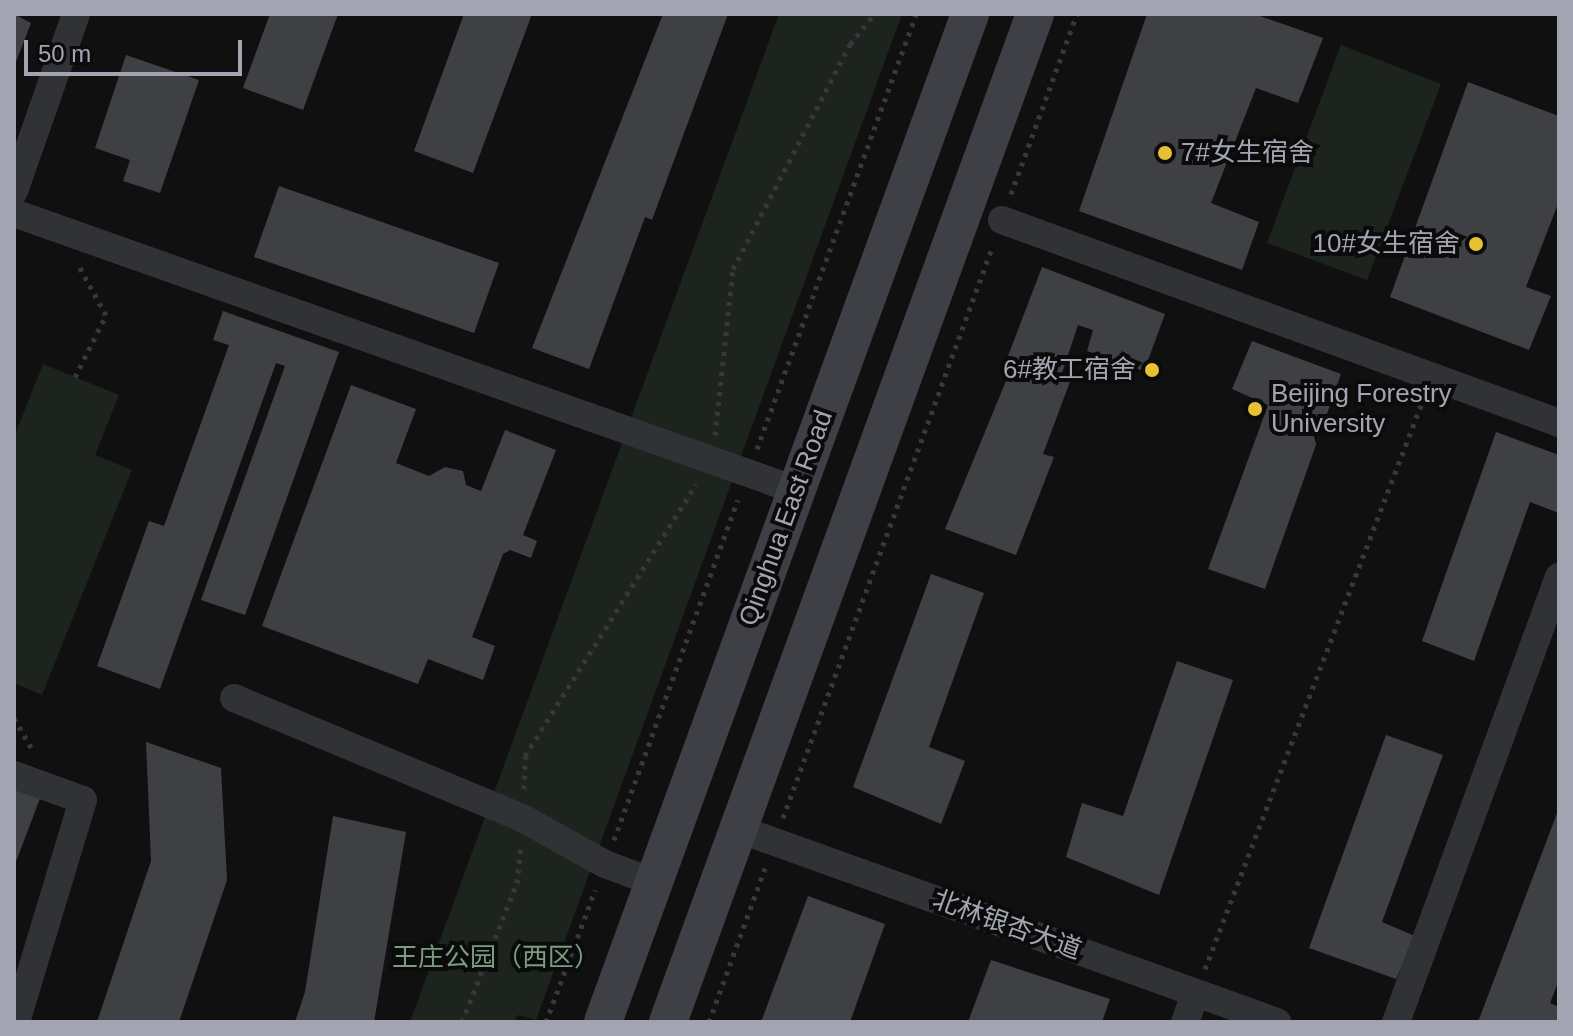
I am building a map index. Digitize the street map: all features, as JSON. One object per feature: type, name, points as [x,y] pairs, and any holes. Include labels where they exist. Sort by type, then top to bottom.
[{"type":"main road","name":"Qinghua East Road","points":[[603,1022],[970,14]]},
{"type":"main road","points":[[668,1022],[736,828],[1035,14]]},
{"type":"street","points":[[14,191],[76,14]]},
{"type":"street","points":[[14,213],[712,457],[796,490]]},
{"type":"street","points":[[1002,220],[1559,423]]},
{"type":"street","points":[[1396,1022],[1559,577]]},
{"type":"street","points":[[234,698],[524,819],[605,864],[653,882]]},
{"type":"street","points":[[14,775],[83,800],[16,1022]]},
{"type":"street","name":"北林银杏大道","points":[[736,828],[1277,1022]]},
{"type":"street","points":[[1185,1022],[1195,994]]},
{"type":"path","points":[[462,1022],[517,883],[524,819],[525,756],[712,457],[733,269],[850,44],[874,14]]},
{"type":"path","points":[[546,1022],[916,14]]},
{"type":"path","points":[[709,1022],[1077,14]]},
{"type":"path","points":[[75,377],[106,315],[79,268],[83,237]]},
{"type":"path","points":[[1195,994],[1432,376]]},
{"type":"green space","name":"王庄公园（西区）","points":[[779,14],[902,14],[536,1020],[518,1015],[514,1022],[410,1022]]},
{"type":"green space","points":[[1341,45],[1441,84],[1367,280],[1267,243]]},
{"type":"green space","points":[[43,364],[119,395],[95,455],[132,470],[42,695],[14,683],[14,437]]},
{"type":"building","points":[[14,14],[31,23],[14,67]]},
{"type":"building","points":[[270,14],[338,14],[303,110],[243,88]]},
{"type":"building","points":[[464,14],[532,14],[473,173],[414,151]]},
{"type":"building","points":[[663,14],[728,14],[652,220],[645,217],[589,369],[532,348]]},
{"type":"building","name":"7#女生宿舍","points":[[1147,14],[1254,14],[1323,38],[1298,103],[1256,88],[1211,203],[1259,222],[1242,270],[1079,211]]},
{"type":"building","points":[[126,55],[199,80],[160,193],[123,181],[130,160],[95,148]]},
{"type":"building","name":"10#女生宿舍","points":[[1468,82],[1559,116],[1559,201],[1526,287],[1551,296],[1529,350],[1390,297]]},
{"type":"building","points":[[279,186],[499,263],[474,333],[254,257]]},
{"type":"building","points":[[1042,267],[1165,314],[1144,371],[1087,351],[1093,330],[1078,325],[1061,376],[1071,379],[1043,454],[1054,457],[1016,555],[945,529],[1015,359],[1008,356]]},
{"type":"building","points":[[223,311],[339,352],[245,615],[201,600],[285,366],[276,363],[160,689],[97,666],[149,521],[164,526],[229,345],[213,340]]},
{"type":"building","points":[[1252,341],[1341,374],[1265,589],[1208,569],[1268,405],[1232,389]]},
{"type":"building","points":[[351,385],[416,409],[396,463],[429,476],[445,467],[463,471],[466,485],[481,491],[505,430],[556,450],[523,535],[537,541],[531,558],[510,550],[503,554],[472,637],[495,646],[483,680],[428,659],[418,684],[262,626]]},
{"type":"building","points":[[1496,432],[1559,455],[1559,513],[1530,502],[1474,661],[1422,641]]},
{"type":"building","points":[[931,574],[984,593],[929,747],[965,761],[941,824],[853,787]]},
{"type":"building","points":[[1177,661],[1233,680],[1159,895],[1066,857],[1082,803],[1123,816]]},
{"type":"building","points":[[1386,735],[1443,755],[1382,922],[1415,936],[1396,979],[1309,948]]},
{"type":"building","points":[[146,742],[221,768],[227,880],[179,1022],[97,1022],[151,861]]},
{"type":"building","points":[[14,782],[42,793],[14,867]]},
{"type":"building","points":[[1559,808],[1559,980],[1550,1003],[1559,1007],[1559,1022],[1478,1022]]},
{"type":"building","points":[[333,816],[406,832],[374,1022],[295,1022],[305,992]]},
{"type":"building","points":[[808,896],[885,924],[850,1022],[761,1022]]},
{"type":"building","points":[[991,960],[1110,999],[1102,1022],[968,1022]]},
{"type":"place","name":"7#女生宿舍","points":[[1165,153]]},
{"type":"place","name":"10#女生宿舍","points":[[1476,244]]},
{"type":"place","name":"6#教工宿舍","points":[[1152,370]]},
{"type":"place","name":"Beijing Forestry University","points":[[1255,409]]}]
